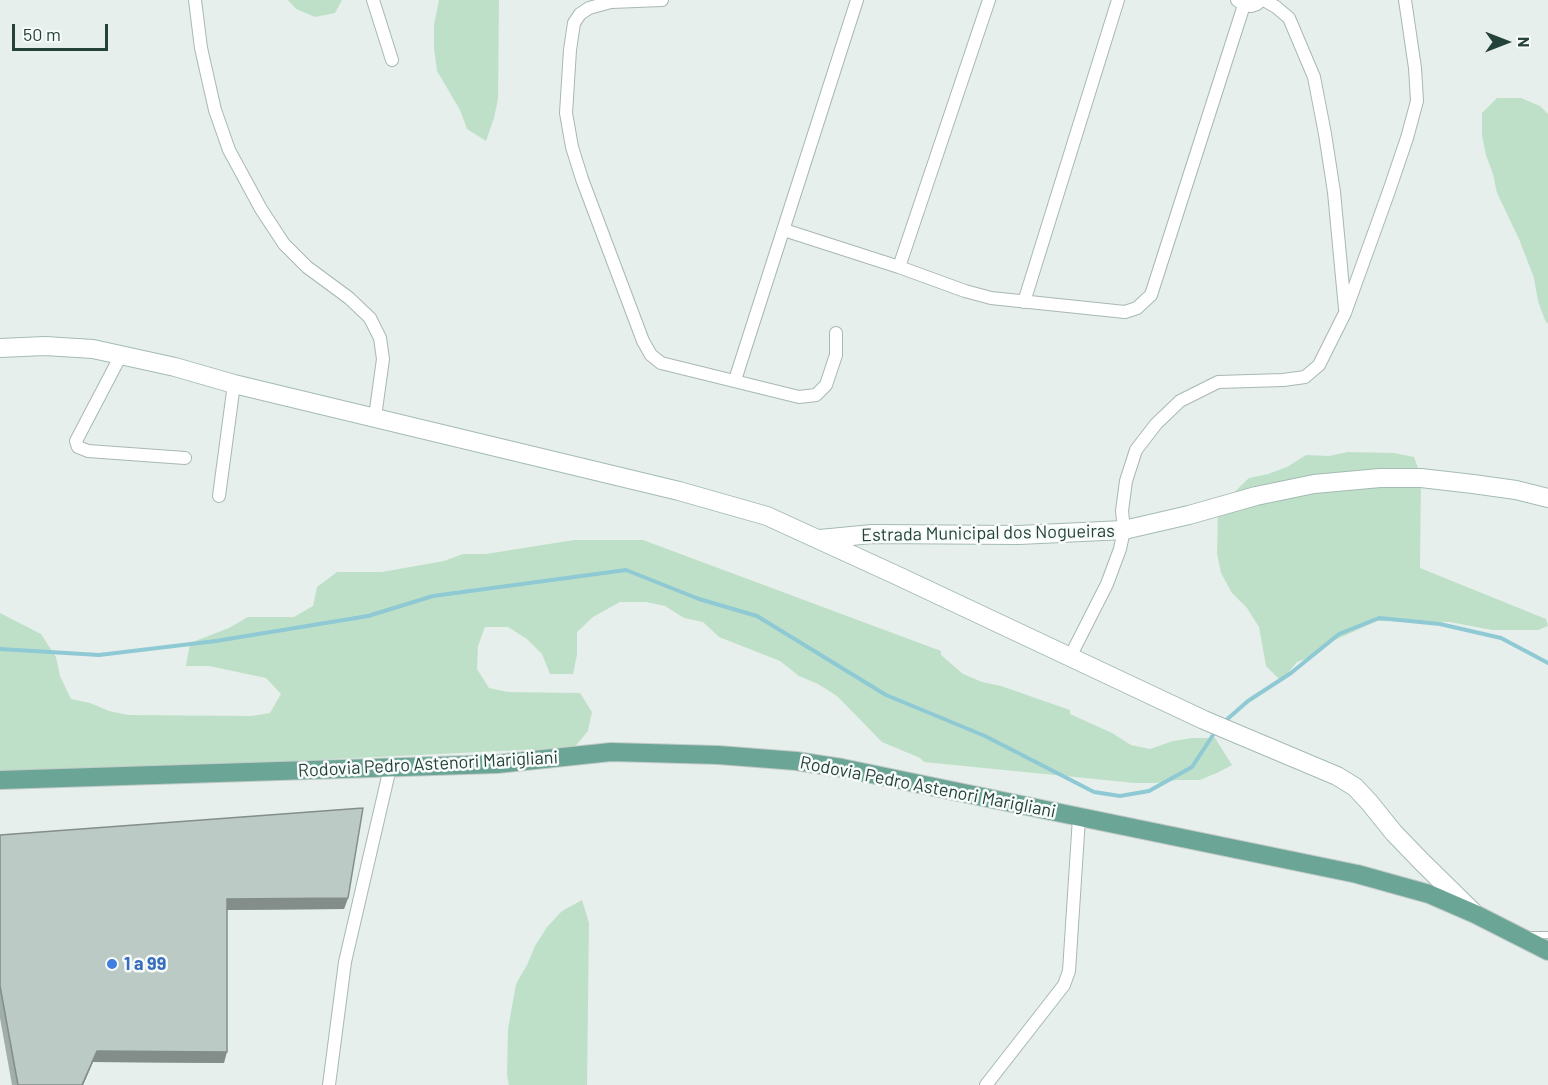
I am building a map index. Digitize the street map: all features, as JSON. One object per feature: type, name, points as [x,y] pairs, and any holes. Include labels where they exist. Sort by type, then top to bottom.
[{"type":"main road","name":"Rodovia Pedro Astenori Marigliani","points":[[0,780],[496,764],[611,752],[718,755],[785,760],[842,768],[1356,874],[1429,894],[1475,914],[1548,951]]},
{"type":"street","points":[[195,0],[201,48],[215,110],[229,150],[261,209],[284,244],[307,267],[349,298],[370,318],[380,338],[383,359],[375,417]]},
{"type":"street","points":[[374,0],[392,60]]},
{"type":"street","points":[[662,0],[611,2],[589,8],[580,14],[574,23],[570,50],[566,113],[572,147],[643,341],[651,355],[661,363],[799,397],[816,395],[826,385],[836,355],[836,333]]},
{"type":"street","points":[[735,380],[857,0]]},
{"type":"street","points":[[899,267],[989,0]]},
{"type":"street","points":[[1024,302],[1118,0]]},
{"type":"street","points":[[784,230],[991,298],[1125,312],[1137,308],[1151,295],[1240,3],[1251,6],[1262,0],[1276,7],[1289,18],[1314,77],[1334,192],[1345,313]]},
{"type":"street","points":[[1070,657],[1107,584],[1120,549],[1124,530],[1122,511],[1126,481],[1136,450],[1156,424],[1180,401],[1218,382],[1305,377],[1319,365],[1345,313],[1407,138],[1417,101],[1415,68],[1405,0]]},
{"type":"street","points":[[0,348],[45,346],[93,349],[121,355],[679,491],[766,516],[1204,720],[1337,776],[1355,787],[1408,848],[1475,914]]},
{"type":"street","points":[[121,355],[76,441],[78,447],[88,451],[185,458]]},
{"type":"street","points":[[219,496],[234,384]]},
{"type":"street","name":"Estrada Municipal dos Nogueiras","points":[[817,539],[872,534],[1019,535],[1124,530],[1256,496],[1314,484],[1380,478],[1421,478],[1516,490],[1548,498]]},
{"type":"street","points":[[329,1085],[345,962],[390,768]]},
{"type":"street","points":[[986,1085],[1064,985],[1069,971],[1079,818]]},
{"type":"lane","points":[[1516,935],[1548,935]]},
{"type":"green space","points":[[288,0],[342,0],[335,13],[315,17],[296,9]]},
{"type":"green space","points":[[439,0],[499,0],[498,99],[486,141],[467,129],[460,110],[437,71],[434,25]]},
{"type":"green space","points":[[1497,98],[1521,98],[1540,106],[1548,114],[1548,324],[1538,301],[1534,278],[1519,239],[1497,193],[1486,155],[1482,136],[1482,113]]},
{"type":"green space","points":[[1348,452],[1394,453],[1414,457],[1421,476],[1420,568],[1546,619],[1548,626],[1538,630],[1492,630],[1450,622],[1377,621],[1335,640],[1316,655],[1297,662],[1281,681],[1266,666],[1259,627],[1247,608],[1232,593],[1221,573],[1217,554],[1218,508],[1249,478],[1287,467],[1306,455],[1329,456]]},
{"type":"green space","points":[[574,540],[643,540],[941,651],[941,655],[963,674],[1070,710],[1070,714],[1112,733],[1131,745],[1150,749],[1173,741],[1215,738],[1232,765],[1200,780],[1135,783],[924,762],[920,758],[882,742],[837,696],[799,676],[780,661],[719,637],[703,622],[684,618],[665,606],[646,602],[620,602],[593,617],[577,632],[577,655],[573,674],[550,674],[542,654],[527,639],[508,627],[485,627],[478,646],[477,669],[489,688],[508,692],[580,693],[592,712],[588,731],[572,750],[522,750],[0,775],[0,613],[41,634],[56,657],[60,676],[71,699],[128,715],[251,716],[270,713],[281,694],[266,678],[209,666],[186,666],[190,643],[229,628],[248,617],[294,617],[313,606],[317,587],[337,572],[382,572],[444,561],[463,554],[486,554]]},
{"type":"green space","points":[[582,900],[589,923],[587,1085],[509,1085],[507,1075],[508,1029],[516,984],[547,927],[562,911]]},
{"type":"building","name":"1 a 99","points":[[363,808],[348,898],[227,899],[227,1052],[97,1051],[82,1085],[18,1085],[0,986],[0,835]]},
{"type":"waterway","points":[[0,649],[99,655],[216,641],[368,616],[433,596],[626,570],[699,599],[757,616],[886,695],[985,736],[1094,792],[1120,796],[1149,791],[1192,767],[1215,732]]},
{"type":"waterway","points":[[1224,722],[1248,701],[1291,673],[1339,634],[1379,618],[1440,624],[1501,638],[1548,663]]},
{"type":"place","name":"1 a 99","points":[[112,964]]}]
